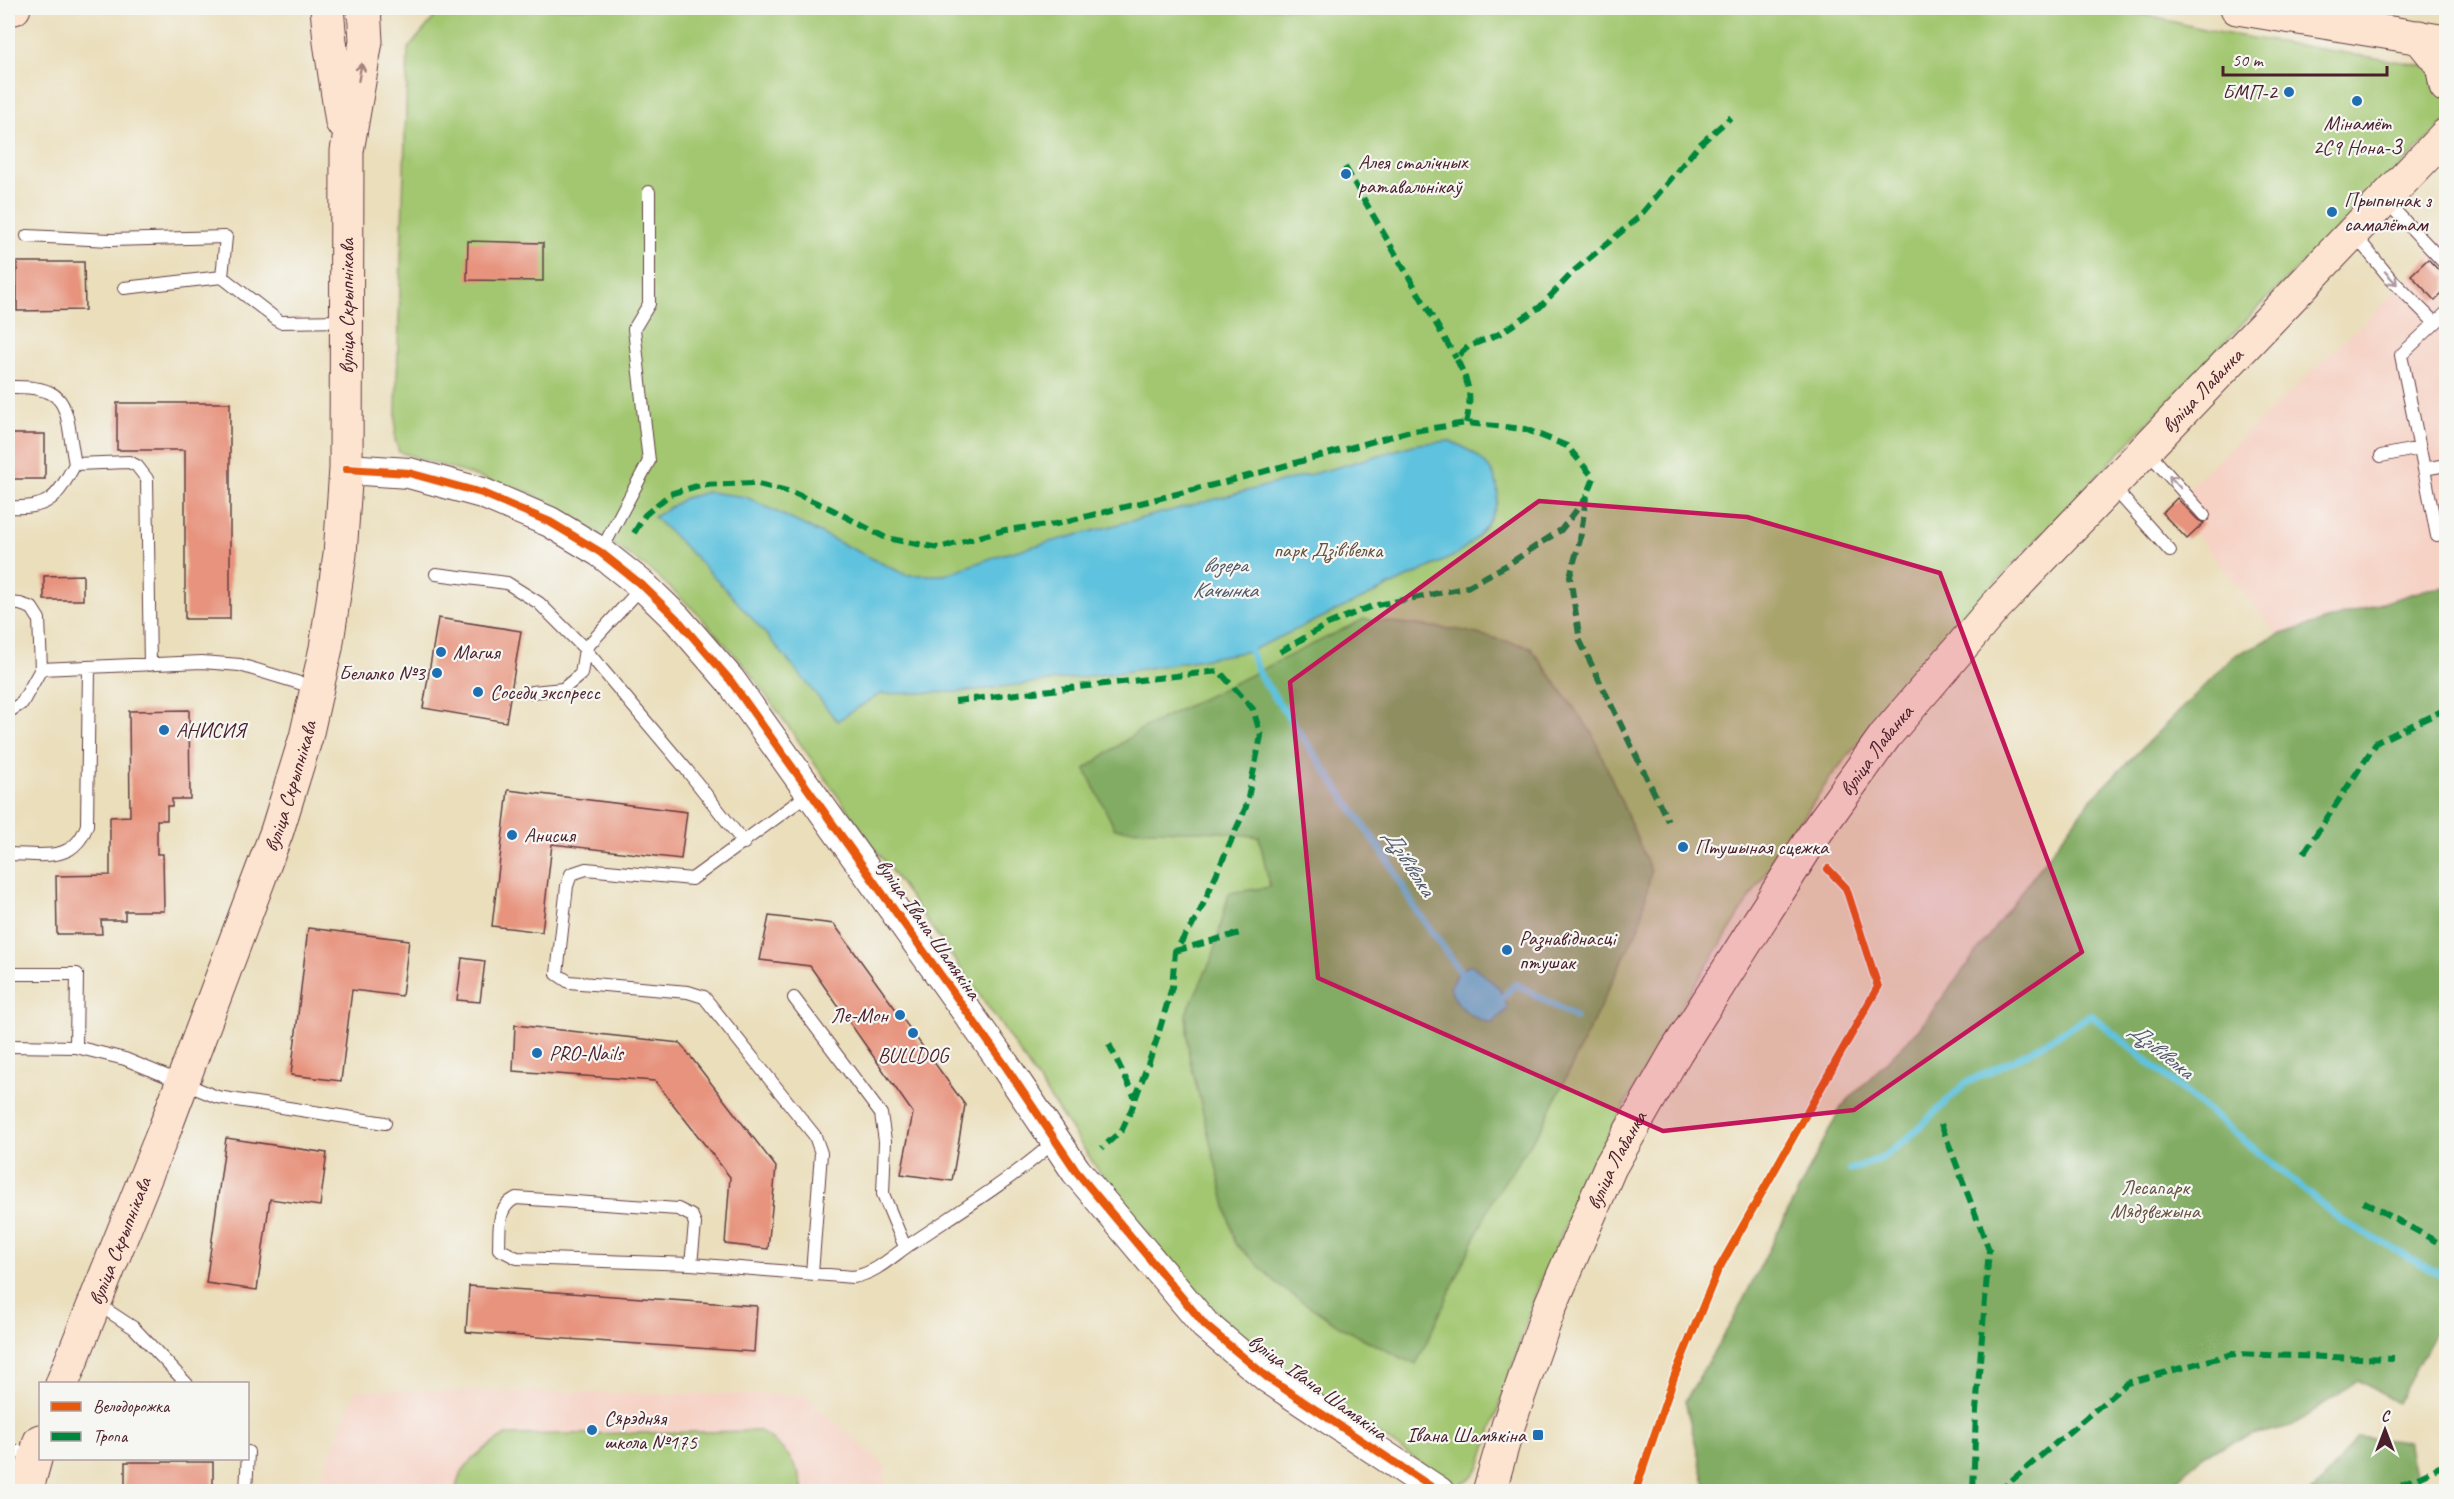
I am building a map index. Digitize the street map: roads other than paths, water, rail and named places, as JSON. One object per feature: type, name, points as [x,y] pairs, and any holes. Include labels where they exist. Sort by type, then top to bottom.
[{"type":"main road","points":[[8,8],[14,8]]},
{"type":"main road","name":"вуліца Скрыпнікава","points":[[62,1382],[182,1083],[277,831],[306,737],[326,648],[340,554],[346,469],[347,151],[327,8]]},
{"type":"main road","name":"вуліца Скрыпнікава","points":[[347,151],[366,41],[364,8]]},
{"type":"main road","points":[[2237,8],[2433,40],[2442,65],[2446,86]]},
{"type":"main road","name":"вуліца Лабанка","points":[[1489,1491],[1508,1426],[1554,1298],[1610,1167],[1676,1052],[1814,835],[1885,736],[1996,606],[2110,484],[2446,135]]},
{"type":"main road","points":[[26,1491],[28,1448]]},
{"type":"street","name":"вуліца Івана Шамякіна","points":[[346,469],[409,473],[482,492],[550,522],[600,552],[642,586],[678,620],[730,680],[941,979],[1002,1061],[1055,1141],[1113,1218],[1205,1324],[1268,1378],[1439,1491]]},
{"type":"lane","points":[[600,552],[649,461],[634,329],[650,304],[649,192]]},
{"type":"lane","points":[[2384,199],[2446,265]]},
{"type":"lane","points":[[2353,233],[2390,278],[2435,323]]},
{"type":"lane","points":[[27,236],[110,240],[226,237],[222,277]]},
{"type":"lane","points":[[124,288],[222,277],[280,321],[346,321]]},
{"type":"lane","points":[[2446,313],[2401,355],[2437,536],[2446,534]]},
{"type":"lane","points":[[8,387],[35,386],[52,392],[62,401],[75,464],[63,487],[49,502],[31,508],[8,507]]},
{"type":"lane","points":[[2381,456],[2420,448]]},
{"type":"lane","points":[[2145,449],[2204,515]]},
{"type":"lane","points":[[75,464],[129,462],[137,466],[147,479],[150,665]]},
{"type":"lane","points":[[2424,470],[2446,465]]},
{"type":"lane","points":[[2110,484],[2170,551]]},
{"type":"lane","points":[[436,574],[507,583],[539,603],[585,649],[686,769],[744,843]]},
{"type":"lane","points":[[532,692],[563,689],[580,674],[585,649],[642,586]]},
{"type":"lane","points":[[8,603],[32,608],[39,619],[41,669],[22,703],[8,711]]},
{"type":"lane","points":[[41,669],[202,662],[240,665],[317,689]]},
{"type":"lane","points":[[8,854],[54,855],[71,851],[82,840],[87,825],[89,667]]},
{"type":"lane","points":[[811,792],[692,879],[586,869],[571,874],[567,886],[558,974],[569,982],[688,992],[704,997],[815,1136],[821,1153],[812,1274]]},
{"type":"lane","points":[[8,974],[77,975],[75,1047]]},
{"type":"lane","points":[[794,998],[881,1114],[885,1142],[883,1194],[904,1247]]},
{"type":"lane","points":[[8,1046],[75,1047],[125,1059],[217,1096],[385,1123]]},
{"type":"lane","points":[[691,1264],[695,1224],[692,1216],[678,1209],[516,1198],[506,1203],[501,1212],[499,1249],[517,1258],[691,1264],[812,1274],[866,1275],[904,1247],[1022,1170],[1055,1141]]},
{"type":"lane","points":[[94,1302],[134,1328],[186,1382]]},
{"type":"lane","points":[[246,1491],[248,1460]]},
{"type":"water","name":"возера Качынка","points":[[1450,441],[1472,452],[1487,466],[1496,480],[1498,495],[1494,511],[1472,542],[1454,556],[1250,651],[1124,672],[959,692],[880,694],[837,721],[750,616],[654,517],[685,498],[708,492],[746,497],[906,575],[944,575],[1000,555],[1335,468],[1417,444]]},
{"type":"water","points":[[1472,965],[1499,988],[1508,1008],[1493,1023],[1467,1012],[1461,1007],[1450,988],[1458,970]]},
{"type":"waterway","name":"Дзівівелка","points":[[1250,651],[1261,677],[1389,862],[1414,907],[1463,975]]},
{"type":"waterway","name":"Дзівівелка","points":[[1498,1002],[1516,984],[1575,1017]]},
{"type":"waterway","name":"Дзівівелка","points":[[1850,1170],[1882,1158],[1906,1140],[1966,1083],[2029,1052],[2091,1015],[2341,1220],[2446,1278]]},
{"type":"place","name":"БМП-2","points":[[2289,92]]},
{"type":"place","name":"Мінамёт 2С9 Нона-З","points":[[2357,101]]},
{"type":"place","name":"Алея сталічных ратавальнікаў","points":[[1346,174]]},
{"type":"place","name":"Прыпынак з самалётам","points":[[2332,212]]},
{"type":"place","name":"Магия","points":[[441,652]]},
{"type":"place","name":"Белалко №3","points":[[437,673]]},
{"type":"place","name":"Соседи экспресс","points":[[478,692]]},
{"type":"place","name":"АНИСИЯ","points":[[164,730]]},
{"type":"place","name":"Анисия","points":[[512,835]]},
{"type":"place","name":"Птушыная сцежка","points":[[1683,847]]},
{"type":"place","name":"Разнавіднасці птушак","points":[[1507,950]]},
{"type":"place","name":"Ле-Мон","points":[[900,1015]]},
{"type":"place","name":"BULLDOG","points":[[913,1033]]},
{"type":"place","name":"PRO-Nails","points":[[537,1053]]},
{"type":"place","name":"Сярэдняя школа №175","points":[[592,1430]]},
{"type":"place","name":"Івана Шамякіна","points":[[1538,1435]]},
{"type":"park label","name":"парк Дзівівелка","points":[[1328,550]]},
{"type":"park label","name":"Лесапарк Мядзвежына","points":[[2155,1199]]}]
